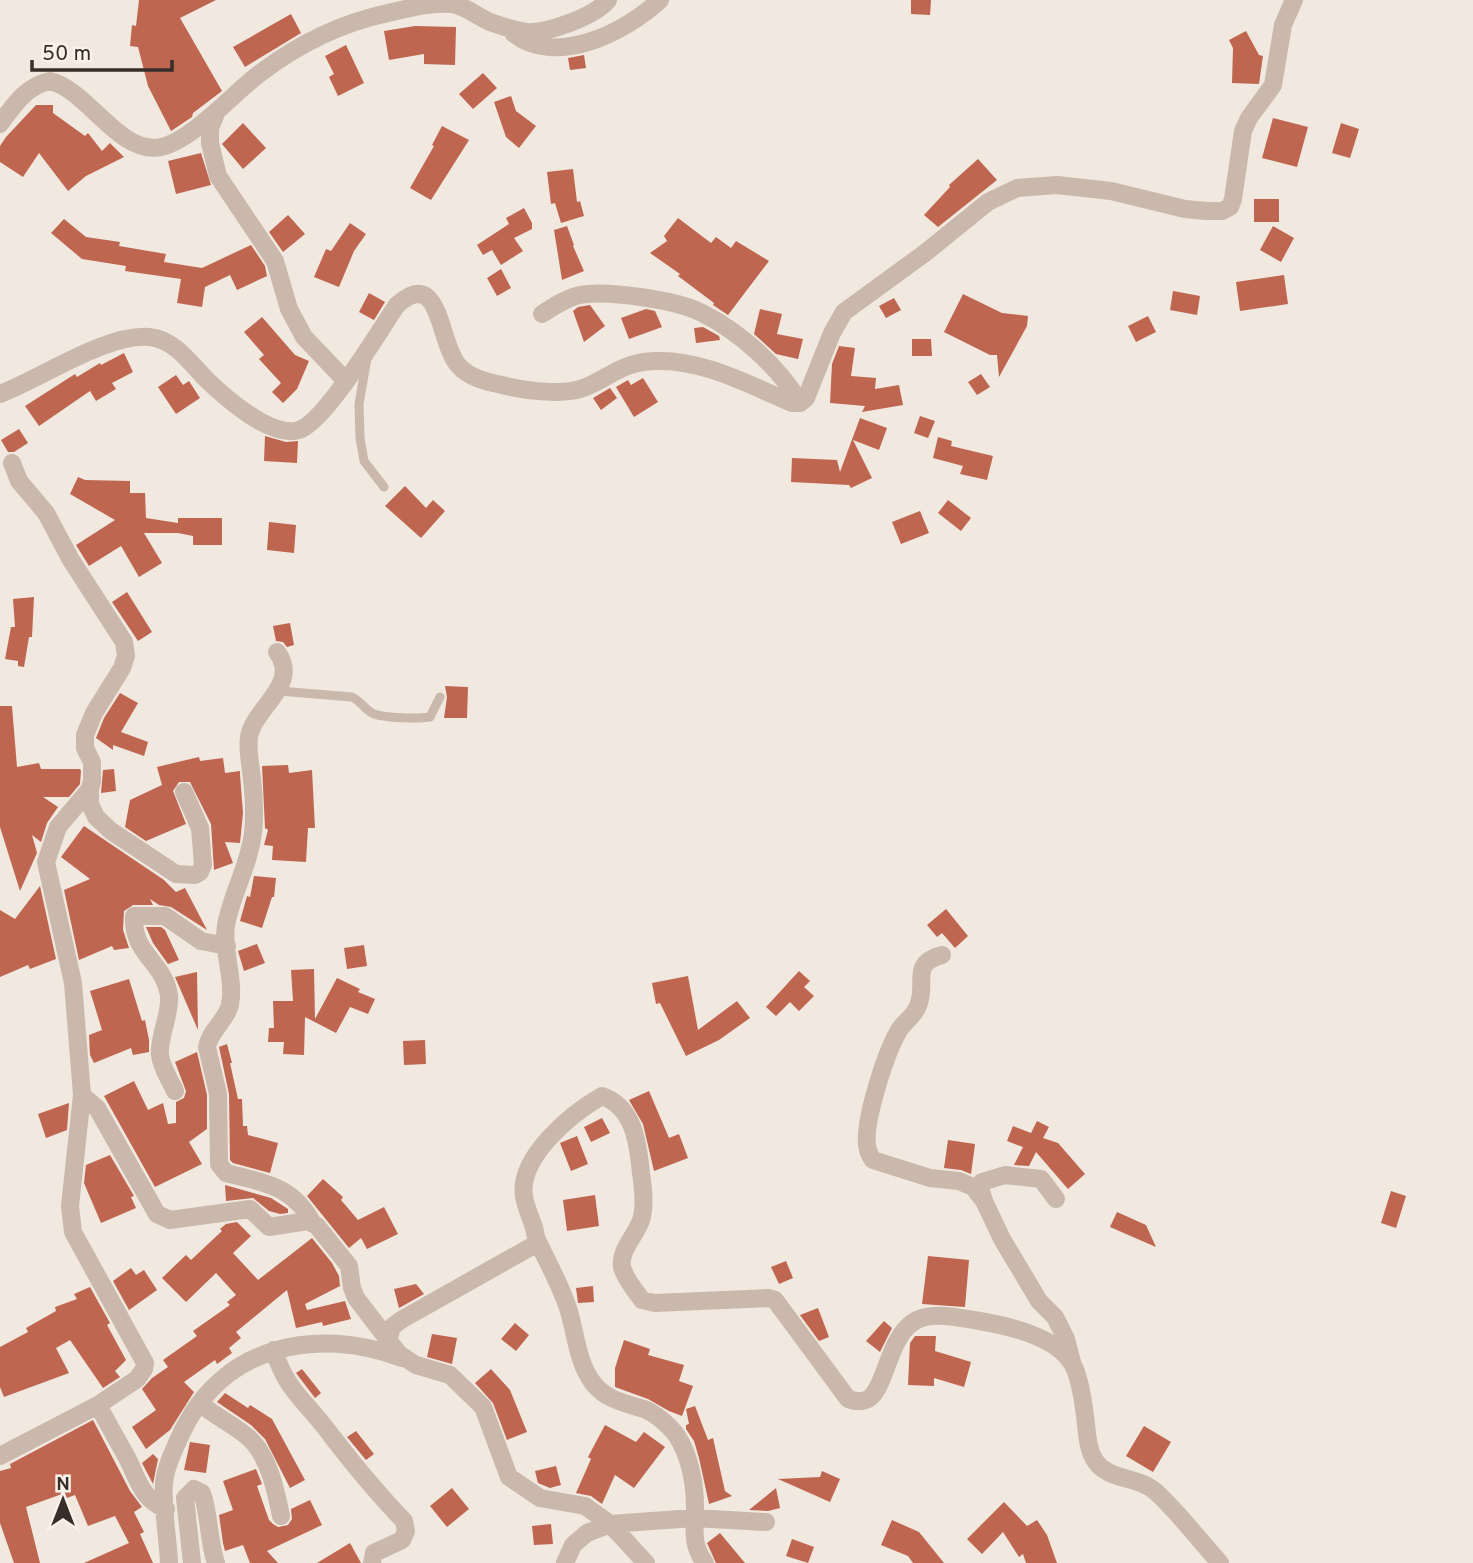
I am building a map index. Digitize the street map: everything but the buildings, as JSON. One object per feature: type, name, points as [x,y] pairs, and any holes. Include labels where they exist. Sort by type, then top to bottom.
[{"type":"street","points":[[0,124],[29,90],[50,81],[68,89],[118,131],[148,148],[162,147],[179,141],[259,74],[287,55],[325,33],[368,17],[404,9],[453,4],[505,27],[528,32],[573,22],[604,6],[608,0]]},
{"type":"street","points":[[505,27],[525,43],[550,48],[573,46],[600,38],[642,17],[660,0]]},
{"type":"street","points":[[0,394],[89,353],[120,341],[142,337],[165,342],[184,355],[207,379],[250,414],[277,430],[299,430],[318,417],[397,305],[407,296],[418,293],[433,303],[447,345],[459,366],[482,380],[512,388],[552,392],[583,388],[624,366],[656,361],[690,364],[731,377],[792,403],[800,403],[806,398],[832,333],[844,312],[925,253],[988,202],[1017,188],[1057,185],[1111,191],[1185,209],[1222,211],[1230,207],[1243,131],[1273,85],[1283,25],[1294,0]]},
{"type":"street","points":[[217,111],[210,128],[210,143],[218,176],[275,261],[289,309],[304,337],[345,380]]},
{"type":"street","points":[[542,314],[578,296],[598,294],[647,299],[691,308],[720,324],[751,348],[777,371],[800,403]]},
{"type":"street","points":[[12,463],[19,481],[46,513],[71,560],[124,642],[126,656],[122,668],[94,713],[85,734],[85,748],[92,762],[90,804],[96,817],[111,831],[176,874],[195,875],[204,865],[200,828],[184,792]]},
{"type":"street","points":[[277,652],[283,673],[279,691],[253,724],[249,737],[254,803],[253,832],[244,874],[226,926],[231,995],[229,1008],[208,1040],[218,1094],[219,1164],[226,1173],[280,1189],[304,1206],[313,1222],[349,1266],[356,1298],[406,1360]]},
{"type":"street","points":[[0,1455],[64,1425],[98,1405],[137,1379],[145,1363],[73,1233],[70,1206],[82,1095],[73,983],[46,862],[58,827],[90,789]]},
{"type":"street","points":[[175,1091],[160,1057],[169,996],[158,969],[136,941],[133,930],[134,916],[165,916],[201,941],[227,946]]},
{"type":"street","points":[[942,955],[924,962],[921,968],[921,997],[916,1010],[899,1029],[872,1102],[867,1149],[873,1160],[930,1178],[959,1181],[973,1187],[984,1201]]},
{"type":"street","points":[[82,1095],[97,1108],[162,1219],[250,1209],[269,1227],[313,1222]]},
{"type":"street","points":[[705,1563],[694,1542],[691,1470],[677,1436],[660,1419],[646,1410],[628,1406],[607,1396],[594,1384],[584,1368],[560,1285],[537,1240],[523,1194],[524,1180],[532,1162],[553,1133],[570,1116],[602,1096],[614,1100],[627,1116],[635,1131],[639,1151],[642,1219],[622,1255],[622,1268],[642,1300],[655,1303],[768,1298],[775,1300],[848,1399],[860,1402],[871,1398],[878,1388],[896,1339],[905,1327],[917,1319],[951,1317],[1005,1325],[1048,1342],[1073,1365]]},
{"type":"street","points":[[1056,1199],[1041,1180],[1022,1176],[1004,1175],[991,1178],[982,1182],[980,1188],[1002,1239],[1039,1301],[1055,1317],[1066,1339],[1083,1403],[1091,1454],[1097,1464],[1104,1470],[1141,1482],[1156,1491],[1220,1563]]},
{"type":"street","points":[[388,1341],[392,1327],[401,1320],[534,1247],[537,1240]]},
{"type":"street","points":[[169,1563],[164,1482],[170,1459],[187,1423],[207,1392],[238,1366],[274,1350],[320,1344],[374,1349],[450,1375],[483,1407],[509,1477],[540,1498],[585,1506],[610,1524],[646,1563]]},
{"type":"street","points":[[274,1350],[286,1383],[349,1460],[404,1521],[406,1531],[402,1540],[374,1553],[372,1563]]},
{"type":"street","points":[[200,1403],[213,1415],[249,1438],[261,1452],[278,1499],[281,1516]]},
{"type":"street","points":[[98,1405],[127,1457],[135,1480],[153,1504],[166,1509]]},
{"type":"street","points":[[192,1563],[185,1498],[194,1489],[202,1493],[208,1510],[210,1548],[216,1563]]},
{"type":"street","points":[[565,1563],[573,1545],[587,1533],[610,1524],[694,1518],[766,1522]]},
{"type":"lane","points":[[367,349],[359,404],[360,438],[364,461],[384,487]]},
{"type":"lane","points":[[279,691],[352,697],[361,701],[374,714],[414,718],[429,717],[440,697]]}]
